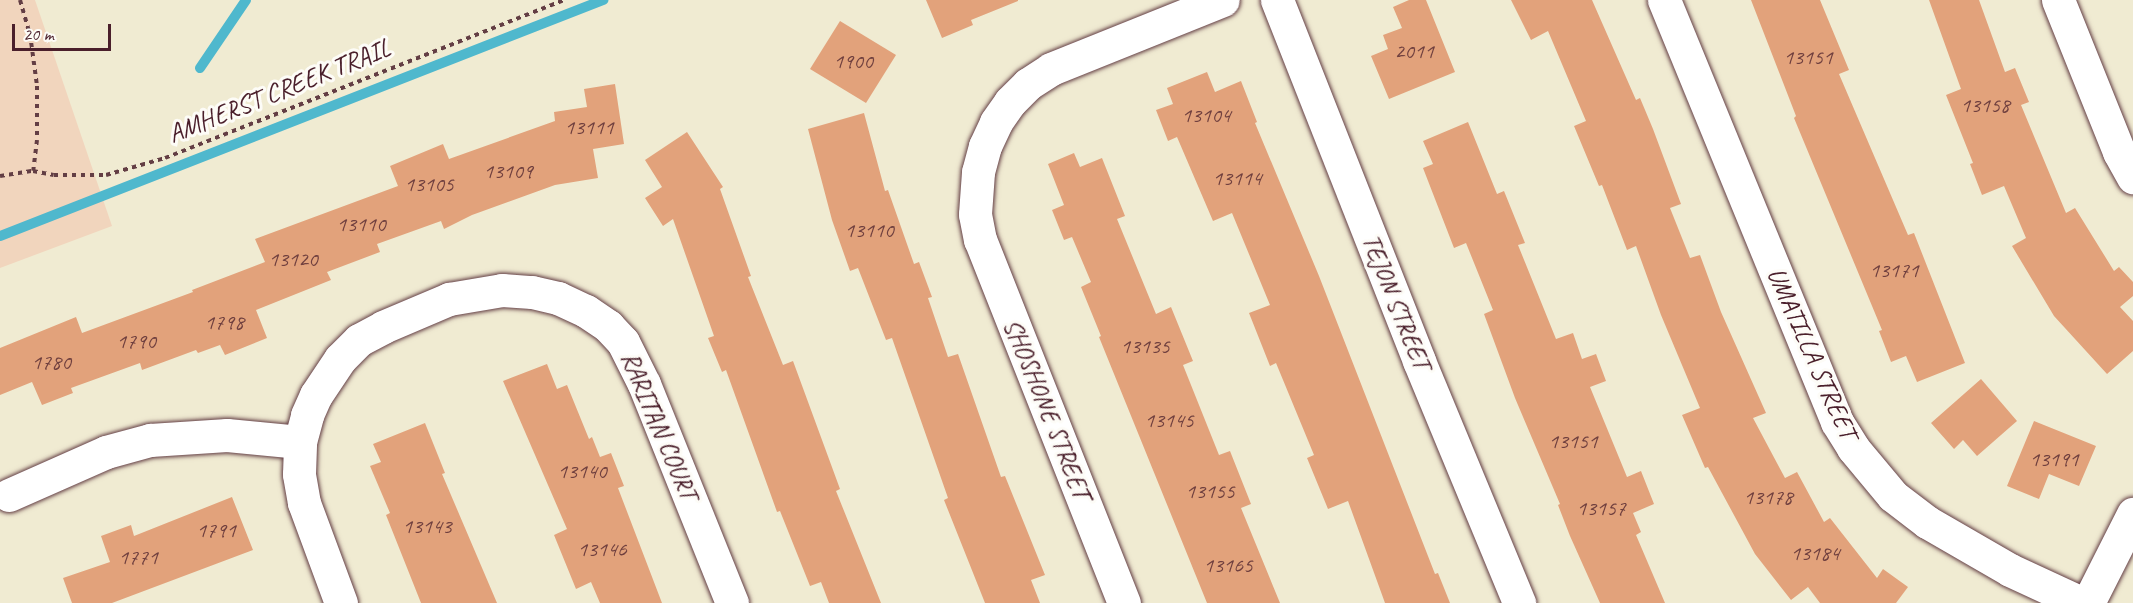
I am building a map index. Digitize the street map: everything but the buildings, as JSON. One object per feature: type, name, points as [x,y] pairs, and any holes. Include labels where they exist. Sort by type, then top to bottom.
[{"type":"street","name":"SHOSHONE STREET","points":[[1124,603],[980,240],[975,214],[978,172],[985,146],[1010,102],[1028,84],[1051,69],[1223,0]]},
{"type":"street","name":"TEJON STREET","points":[[1276,0],[1419,361],[1520,603]]},
{"type":"street","name":"UMATILLA STREET","points":[[1664,0],[1837,422],[1853,447],[1893,496],[1927,522],[2010,570],[2081,603]]},
{"type":"street","points":[[2058,0],[2119,152],[2133,177]]},
{"type":"street","name":"RARITAN COURT","points":[[341,603],[304,503],[300,474],[300,442],[316,395],[340,359],[359,340],[432,306],[476,292],[532,291],[558,298],[586,310],[608,327],[622,342],[644,384],[732,603]]},
{"type":"street","points":[[9,495],[106,452],[150,440],[227,435],[300,442]]},
{"type":"street","points":[[2088,603],[2133,514]]},
{"type":"path","points":[[20,0],[30,34],[37,86],[37,140],[33,171]]},
{"type":"path","name":"AMHERST CREEK TRAIL","points":[[0,176],[33,171],[54,175],[106,175],[165,158],[564,0]]},
{"type":"shaded area","points":[[0,0],[35,0],[112,226],[0,268]]},
{"type":"waterway","points":[[200,68],[246,0]]},
{"type":"waterway","points":[[0,236],[603,0]]}]
